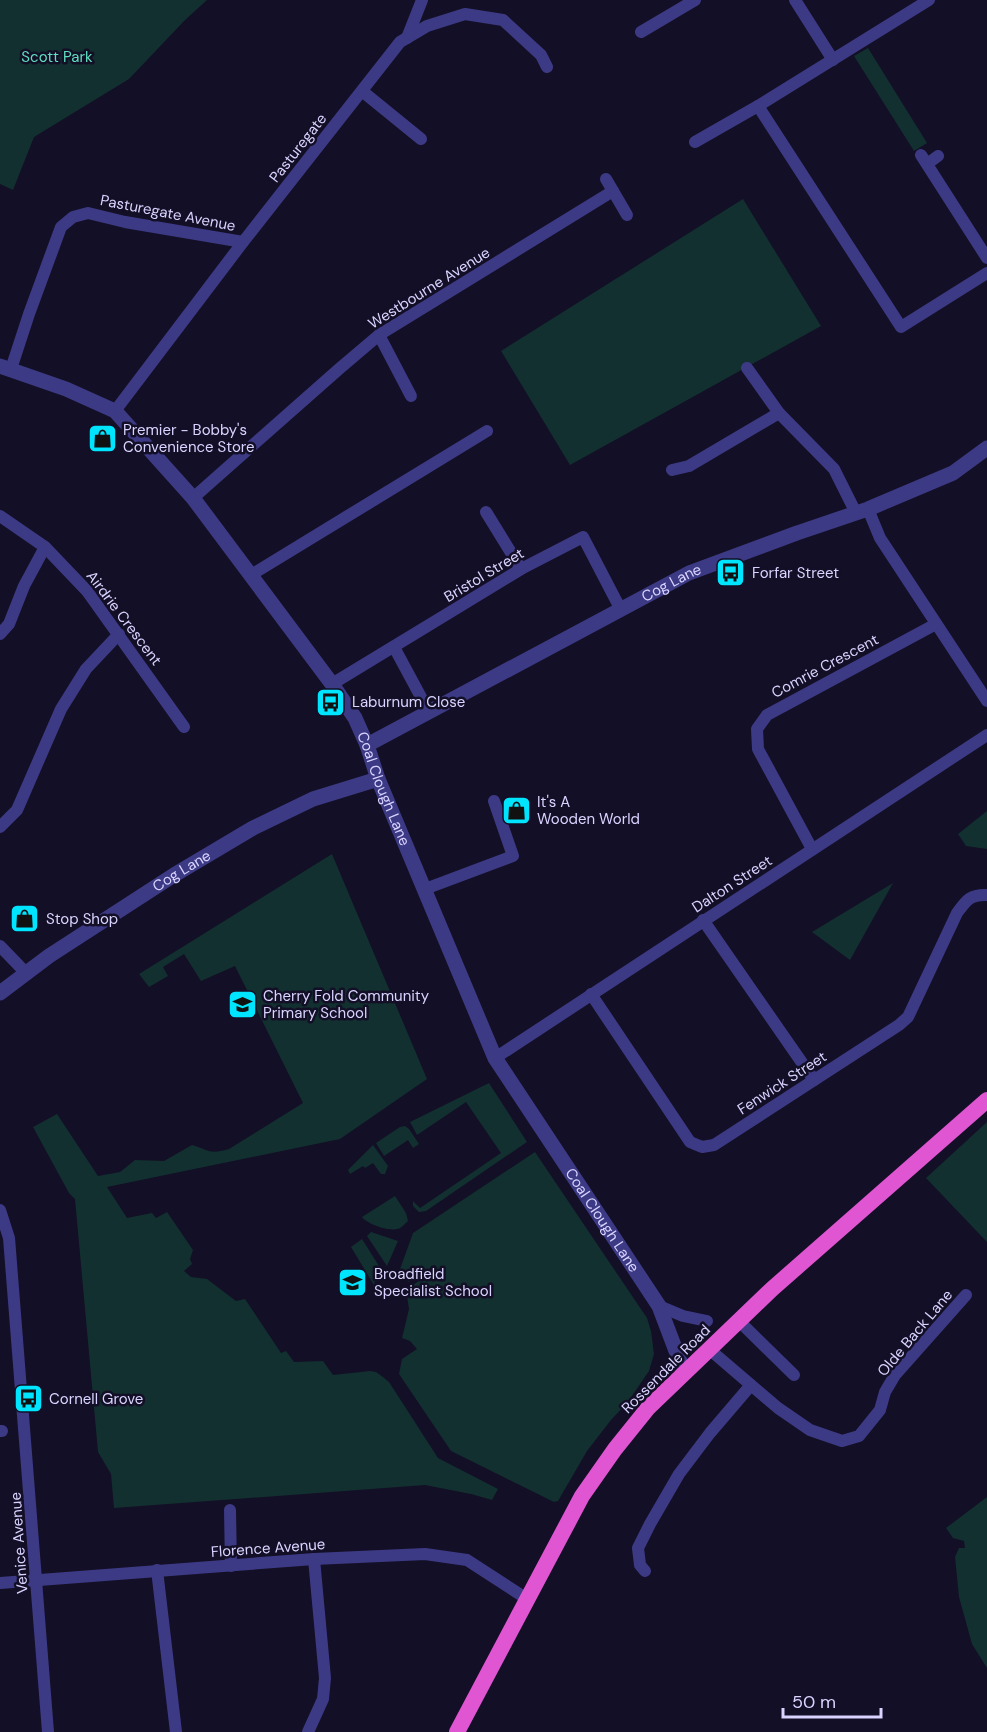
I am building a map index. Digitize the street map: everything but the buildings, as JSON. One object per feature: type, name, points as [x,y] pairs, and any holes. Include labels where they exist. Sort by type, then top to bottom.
[{"type":"highway","name":"Rossendale Road","points":[[457,1732],[588,1486],[648,1408],[772,1289],[987,1100]]},
{"type":"street","points":[[407,38],[422,0]]},
{"type":"street","points":[[641,32],[695,0]]},
{"type":"street","points":[[795,0],[833,60]]},
{"type":"street","points":[[695,142],[758,106],[929,0]]},
{"type":"street","name":"Pasturegate","points":[[115,411],[243,242],[400,42],[427,26],[465,14],[503,20],[542,56],[547,67]]},
{"type":"street","points":[[362,91],[421,139]]},
{"type":"street","points":[[758,106],[901,327],[987,273]]},
{"type":"street","points":[[939,156],[924,160],[987,258]]},
{"type":"street","points":[[606,179],[627,215]]},
{"type":"street","name":"Westbourne Avenue","points":[[193,498],[379,335],[613,191]]},
{"type":"street","name":"Pasturegate Avenue","points":[[5,367],[61,227],[73,218],[88,213],[125,222],[243,242]]},
{"type":"street","points":[[379,335],[411,396]]},
{"type":"street","name":"Coal Clough Lane","points":[[5,367],[66,389],[115,411],[193,498],[355,718],[378,779],[495,1058],[659,1306],[684,1372]]},
{"type":"street","points":[[747,368],[779,413],[834,469],[987,701]]},
{"type":"street","points":[[672,470],[689,466],[779,413]]},
{"type":"street","points":[[251,575],[487,431]]},
{"type":"street","name":"Cog Lane","points":[[367,745],[689,573],[862,511],[953,473],[987,448]]},
{"type":"street","points":[[486,512],[521,569]]},
{"type":"street","name":"Airdrie Crescent","points":[[0,516],[45,547],[87,591],[184,727]]},
{"type":"street","name":"Bristol Street","points":[[332,684],[521,569],[583,537],[621,610]]},
{"type":"street","points":[[0,634],[9,624],[24,586],[45,547]]},
{"type":"street","name":"Comrie Crescent","points":[[812,849],[758,749],[757,729],[767,715],[936,624]]},
{"type":"street","points":[[0,827],[17,810],[61,709],[86,669],[119,634]]},
{"type":"street","points":[[394,647],[429,712]]},
{"type":"street","name":"Dalton Street","points":[[495,1058],[987,735]]},
{"type":"street","name":"Cog Lane","points":[[0,993],[49,956],[253,828],[313,799],[378,779]]},
{"type":"street","points":[[424,889],[513,856],[494,801]]},
{"type":"street","name":"Fenwick Street","points":[[591,994],[690,1142],[702,1147],[714,1145],[909,1017],[957,913],[967,899],[987,895]]},
{"type":"street","points":[[703,920],[814,1080]]},
{"type":"street","points":[[0,946],[27,974]]},
{"type":"street","name":"Venice Avenue","points":[[0,1210],[9,1238],[48,1732]]},
{"type":"street","name":"Olde Back Lane","points":[[709,1349],[778,1408],[810,1430],[842,1441],[858,1436],[880,1410],[885,1392],[895,1376],[966,1295]]},
{"type":"street","points":[[659,1306],[683,1316],[707,1320]]},
{"type":"street","points":[[739,1321],[794,1375]]},
{"type":"street","points":[[645,1571],[640,1565],[638,1548],[650,1524],[680,1474],[710,1433],[751,1385]]},
{"type":"street","points":[[230,1510],[231,1566]]},
{"type":"street","name":"Florence Avenue","points":[[0,1583],[314,1559],[425,1554],[467,1560],[526,1599]]},
{"type":"street","points":[[308,1732],[323,1699],[325,1678],[314,1559]]},
{"type":"street","points":[[157,1570],[176,1732]]},
{"type":"green space","name":"Scott Park","points":[[0,0],[207,0],[129,79],[34,137],[13,190],[0,184]]},
{"type":"green space","points":[[868,48],[927,143],[914,151],[854,56]]},
{"type":"green space","points":[[743,199],[821,326],[570,465],[501,351]]},
{"type":"green space","points":[[987,811],[987,849],[966,846],[958,834]]},
{"type":"green space","points":[[332,854],[427,1079],[340,1139],[107,1187],[127,1218],[152,1213],[156,1218],[167,1212],[193,1250],[190,1259],[192,1264],[184,1271],[191,1277],[207,1279],[236,1301],[245,1299],[281,1353],[286,1351],[294,1362],[323,1361],[333,1375],[376,1372],[389,1382],[438,1458],[498,1489],[492,1500],[425,1485],[114,1508],[111,1474],[98,1452],[75,1199],[69,1193],[33,1127],[57,1114],[98,1176],[120,1172],[135,1160],[164,1161],[192,1145],[213,1152],[229,1149],[303,1103],[235,966],[201,981],[184,954],[163,967],[168,976],[149,987],[139,974]]},
{"type":"green space","points":[[893,883],[850,960],[812,932]]},
{"type":"green space","points":[[489,1083],[527,1142],[426,1211],[419,1212],[413,1206],[413,1201],[420,1208],[501,1153],[466,1102],[417,1135],[410,1122]]},
{"type":"green space","points":[[987,1122],[987,1242],[926,1178]]},
{"type":"green space","points":[[405,1126],[419,1144],[413,1148],[408,1140],[384,1156],[376,1143]]},
{"type":"green space","points":[[373,1145],[388,1166],[385,1174],[381,1174],[373,1163],[350,1174],[348,1170]]},
{"type":"green space","points":[[535,1152],[647,1318],[654,1354],[649,1371],[627,1403],[587,1451],[558,1501],[554,1502],[451,1451],[399,1374],[402,1359],[417,1349],[410,1341],[402,1338],[409,1309],[406,1290],[437,1268],[435,1265],[409,1282],[405,1280],[400,1269],[413,1233]]},
{"type":"green space","points":[[395,1196],[406,1213],[408,1221],[401,1227],[391,1229],[380,1227],[362,1217]]},
{"type":"green space","points":[[371,1232],[398,1241],[387,1266],[367,1236]]},
{"type":"green space","points":[[362,1239],[379,1266],[374,1285],[351,1247]]},
{"type":"green space","points":[[987,1497],[987,1668],[972,1644],[959,1597],[955,1557],[959,1548],[965,1548],[964,1541],[953,1538],[946,1528]]},
{"type":"place","name":"Premier - Bobby's Convenience Store","points":[[102,439]]},
{"type":"place","name":"Forfar Street","points":[[731,573]]},
{"type":"place","name":"Laburnum Close","points":[[331,702]]},
{"type":"place","name":"It's A Wooden World","points":[[516,811]]},
{"type":"place","name":"Stop Shop","points":[[25,919]]},
{"type":"place","name":"Cherry Fold Community Primary School","points":[[242,1005]]},
{"type":"place","name":"Broadfield Specialist School","points":[[353,1283]]},
{"type":"place","name":"Cornell Grove","points":[[28,1399]]}]
